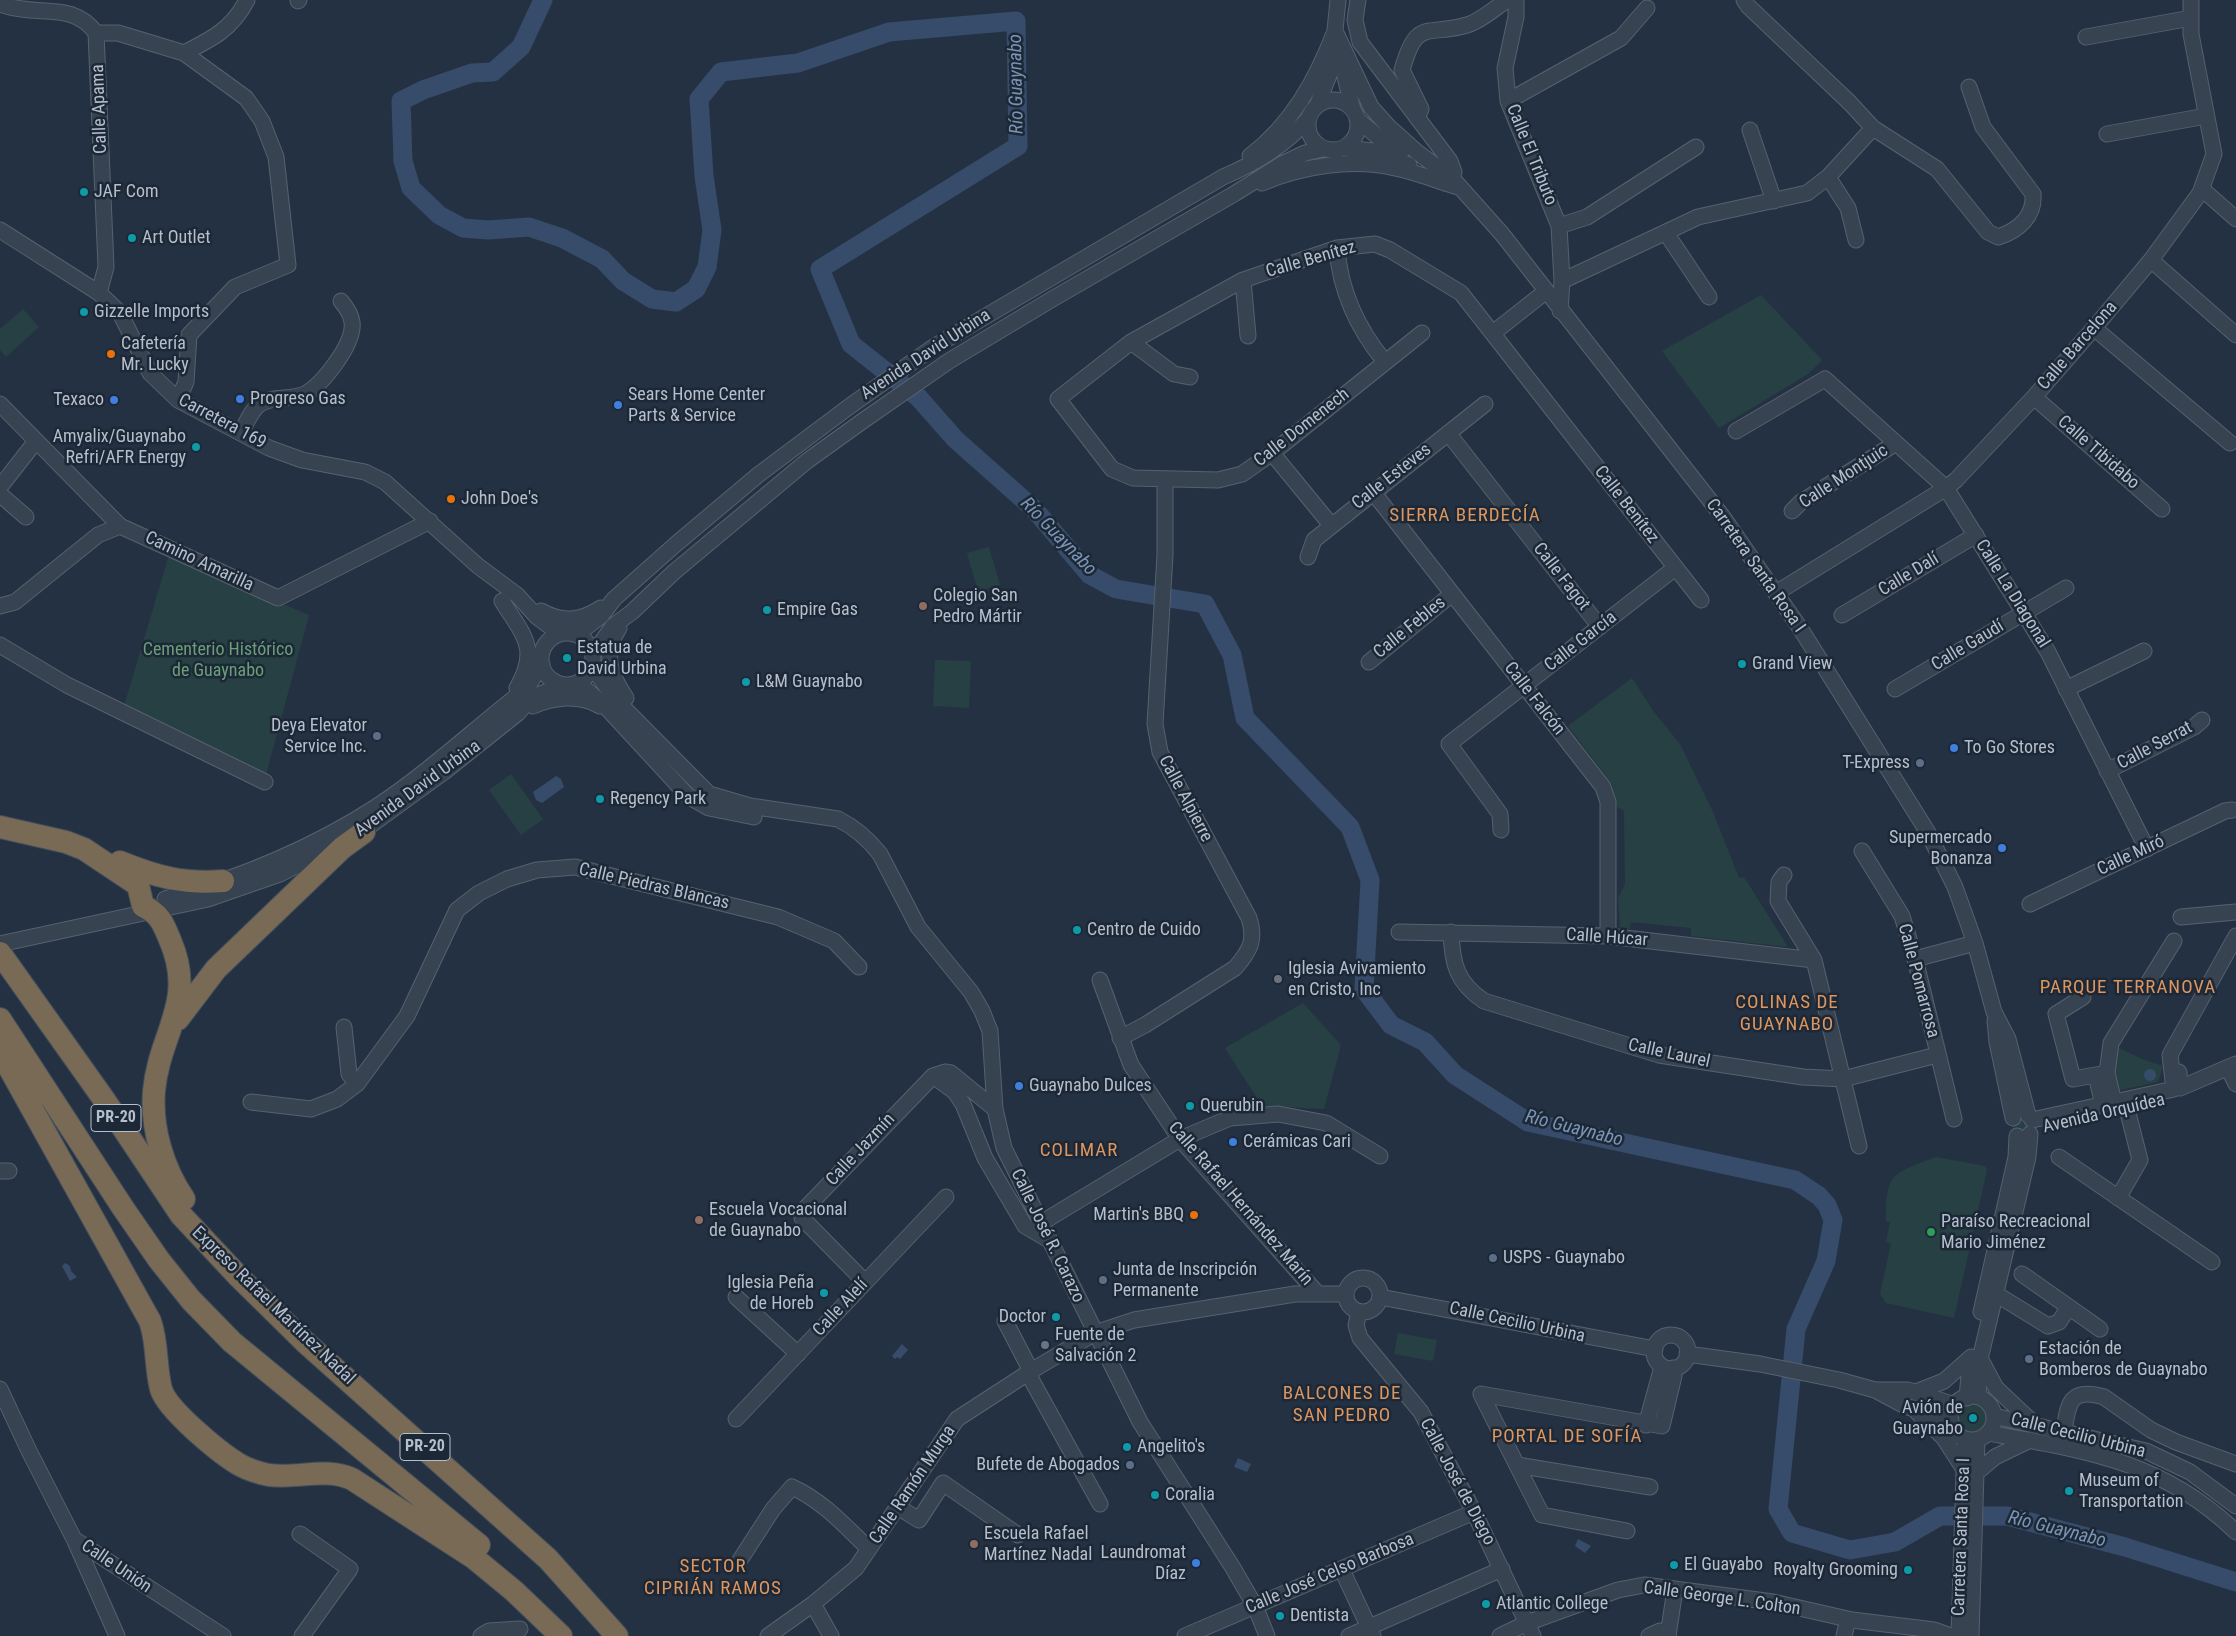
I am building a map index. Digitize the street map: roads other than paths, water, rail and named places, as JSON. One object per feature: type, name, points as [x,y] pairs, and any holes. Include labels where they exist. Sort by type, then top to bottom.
[{"type":"highway","points":[[0,827],[66,842],[175,881],[195,883],[223,881]]},
{"type":"highway","points":[[172,1028],[216,970],[342,848],[364,832]]},
{"type":"highway","points":[[84,849],[138,885],[149,909],[165,928],[180,967],[181,983],[172,1028],[156,1076],[154,1091],[158,1138],[173,1180],[217,1240],[239,1278]]},
{"type":"highway","name":"Expreso Rafael Martínez Nadal","points":[[0,954],[103,1098],[181,1215],[239,1278],[305,1342],[548,1559],[617,1636]]},
{"type":"highway","name":"PR-20","points":[[0,1019],[123,1208],[191,1300],[232,1342],[533,1589],[575,1636]]},
{"type":"highway","points":[[0,1051],[150,1321],[154,1333],[162,1391],[175,1410],[219,1450],[251,1470],[281,1476],[331,1473],[352,1480],[474,1558],[561,1636]]},
{"type":"street","points":[[184,53],[214,38],[238,17],[247,0]]},
{"type":"street","points":[[1223,177],[1254,153],[1286,122],[1313,82],[1335,31],[1338,0]]},
{"type":"street","points":[[1234,194],[1311,168],[1356,165],[1395,168],[1456,183],[1450,161],[1360,42],[1355,20],[1358,0]]},
{"type":"street","points":[[1418,118],[1421,109],[1402,70],[1409,46],[1425,31],[1446,30],[1469,24],[1507,0]]},
{"type":"street","name":"Calle El Tributo","points":[[1516,0],[1516,16],[1505,68],[1508,101],[1559,226],[1562,281],[1560,311]]},
{"type":"street","points":[[1744,0],[1873,128],[1937,169],[1988,232],[1998,237],[2008,234],[2028,218],[2034,206],[2032,194],[1983,127],[1969,87]]},
{"type":"street","name":"Calle Barcelona","points":[[1776,592],[1946,488],[1969,467],[2034,397],[2151,260],[2202,189],[2214,154],[2191,34],[2192,0]]},
{"type":"street","points":[[0,4],[65,8],[76,11],[89,20],[96,33],[118,33],[184,53],[246,98],[262,121],[276,157],[288,265],[235,287],[189,336],[186,382],[178,400]]},
{"type":"street","points":[[1508,101],[1621,38],[1648,8]]},
{"type":"street","points":[[2086,37],[2191,18]]},
{"type":"street","points":[[1335,31],[1355,114],[1358,129],[1354,139],[1343,148],[1333,150],[1323,148],[1314,143],[1309,134],[1312,113],[1325,101],[1336,100],[1345,103],[1355,114]]},
{"type":"street","name":"Avenida David Urbina","points":[[567,634],[588,627],[601,616],[614,600],[758,475],[850,406],[935,346],[1223,177],[1260,160],[1296,134],[1312,113],[1331,70],[1335,31]]},
{"type":"street","name":"Carretera Santa Rosa I","points":[[1335,31],[1371,107],[1416,152],[1456,183],[1502,234],[1560,311],[1723,517],[1800,628],[1927,830],[1955,887],[1975,943],[1994,1012],[1997,1042],[2025,1125],[2028,1157],[1996,1294],[1975,1358]]},
{"type":"street","name":"Calle Apama","points":[[96,33],[106,267],[99,293]]},
{"type":"street","name":"Carretera Santa Rosa I","points":[[1355,114],[1384,142],[1456,183]]},
{"type":"street","points":[[2106,134],[2206,116]]},
{"type":"street","points":[[1562,281],[1698,217],[1807,193],[1828,177],[1873,128]]},
{"type":"street","points":[[1750,130],[1774,201]]},
{"type":"street","points":[[1559,226],[1587,217],[1696,147]]},
{"type":"street","name":"Avenida David Urbina","points":[[593,659],[613,626],[632,612],[674,572],[807,461],[864,420],[949,362],[1054,298],[1292,159],[1323,148]]},
{"type":"street","name":"Carretera Santa Rosa I","points":[[1343,148],[1385,154],[1456,183]]},
{"type":"street","points":[[1828,177],[1848,208],[1856,240]]},
{"type":"street","points":[[2202,189],[2236,219]]},
{"type":"street","name":"Carretera 169","points":[[0,230],[99,293],[120,313],[150,373],[178,400],[269,448],[302,460],[366,472],[386,482],[478,566],[517,595],[537,617],[567,634]]},
{"type":"street","points":[[1666,233],[1709,297]]},
{"type":"street","name":"Calle Benítez","points":[[1165,480],[1133,478],[1112,469],[1058,399],[1131,342],[1242,280],[1337,248],[1366,244],[1390,250],[1461,293],[1701,600]]},
{"type":"street","points":[[1337,248],[1338,269],[1354,317],[1368,342],[1385,362]]},
{"type":"street","points":[[2151,260],[2236,335]]},
{"type":"street","points":[[1242,280],[1248,336]]},
{"type":"street","points":[[1492,333],[1546,292]]},
{"type":"street","points":[[241,433],[248,418],[261,403],[304,394],[315,387],[332,367],[347,343],[352,323],[348,310],[341,302]]},
{"type":"street","points":[[2094,328],[2230,443]]},
{"type":"street","name":"Calle Domenech","points":[[1165,480],[1218,480],[1242,474],[1272,453],[1422,333]]},
{"type":"street","points":[[1131,342],[1174,374],[1190,377]]},
{"type":"street","name":"Calle La Diagonal","points":[[1736,431],[1824,379],[1946,488],[2048,652],[2147,849]]},
{"type":"street","name":"Calle Tibidabo","points":[[2034,397],[2162,509]]},
{"type":"street","name":"Camino Amarilla","points":[[0,404],[120,526],[278,598],[430,521]]},
{"type":"street","name":"Calle Esteves","points":[[1308,557],[1314,540],[1485,404]]},
{"type":"street","name":"Calle Fagot","points":[[1448,433],[1600,627]]},
{"type":"street","points":[[0,486],[36,441]]},
{"type":"street","name":"Calle Montjuic","points":[[1792,511],[1801,502],[1896,443]]},
{"type":"street","points":[[1272,453],[1331,526]]},
{"type":"street","name":"Calle Alpierre","points":[[1120,1038],[1145,1025],[1235,968],[1245,957],[1253,933],[1249,918],[1160,752],[1155,724],[1164,555],[1165,480]]},
{"type":"street","name":"Calle Falcón","points":[[1373,492],[1603,787],[1608,802],[1608,936]]},
{"type":"street","points":[[0,497],[3,497],[26,517]]},
{"type":"street","points":[[0,606],[15,602],[98,535],[120,526]]},
{"type":"street","name":"Calle Dalí","points":[[1842,616],[1976,535]]},
{"type":"street","name":"Carretera 169","points":[[478,566],[502,601],[534,639],[542,659]]},
{"type":"street","name":"Calle García","points":[[1501,830],[1500,814],[1449,744],[1675,568]]},
{"type":"street","name":"Calle Gaudí","points":[[1895,689],[2066,588]]},
{"type":"street","name":"Calle Febles","points":[[1369,662],[1452,594]]},
{"type":"street","points":[[517,595],[550,616],[568,620],[589,615],[614,600]]},
{"type":"street","points":[[502,601],[525,639],[529,651],[524,675],[502,708]]},
{"type":"street","points":[[632,612],[615,634],[608,660],[612,676],[642,726]]},
{"type":"street","points":[[567,634],[585,640],[593,659],[588,675],[569,684],[550,678],[542,659],[550,640],[567,634]]},
{"type":"street","points":[[0,645],[67,685],[265,782]]},
{"type":"street","points":[[2066,689],[2144,651]]},
{"type":"street","name":"Avenida David Urbina","points":[[149,909],[263,867],[305,848],[376,807],[525,688],[542,659]]},
{"type":"street","name":"Calle José R. Carazo","points":[[593,659],[607,688],[709,794],[750,806],[838,820],[848,824],[872,844],[880,854],[918,927],[971,992],[982,1011],[990,1031],[995,1109],[1004,1148],[1140,1422],[1233,1568],[1255,1606],[1267,1636]]},
{"type":"street","name":"Avenida David Urbina","points":[[0,944],[42,932],[149,909],[208,899],[280,874],[364,832],[518,713],[526,702],[537,694],[569,684]]},
{"type":"street","name":"Calle José R. Carazo","points":[[569,684],[593,694],[682,790],[700,804],[749,816],[836,828],[858,833]]},
{"type":"street","points":[[518,713],[544,702],[571,698],[592,702],[613,714]]},
{"type":"street","name":"Calle Serrat","points":[[2107,771],[2194,727],[2202,720]]},
{"type":"street","name":"Calle Miró","points":[[2030,904],[2225,811],[2232,810]]},
{"type":"street","name":"Calle Pomarrosa","points":[[1862,851],[1902,916],[1915,959],[1954,1119]]},
{"type":"street","name":"Calle Piedras Blancas","points":[[251,1102],[310,1110],[337,1099],[357,1084],[407,1016],[457,910],[479,893],[507,879],[537,870],[575,867],[778,917],[834,941],[859,967]]},
{"type":"street","points":[[1784,875],[1779,882],[1778,900],[1814,960],[1859,1146]]},
{"type":"street","points":[[2181,917],[2236,912]]},
{"type":"street","name":"Avenida David Urbina","points":[[0,936],[42,932]]},
{"type":"street","name":"Calle Húcar","points":[[1399,932],[1608,936],[1814,960]]},
{"type":"street","name":"Calle Laurel","points":[[1451,932],[1452,958],[1466,986],[1484,1001],[1659,1055],[1803,1077],[1844,1079],[1937,1055]]},
{"type":"street","points":[[2178,1093],[2170,1055],[2236,936]]},
{"type":"street","points":[[2118,1198],[2140,1160],[2102,1074],[2111,1042],[2174,941]]},
{"type":"street","points":[[1915,959],[1975,943]]},
{"type":"street","points":[[2178,1093],[2180,1055],[2236,951]]},
{"type":"street","name":"Calle Rafael Hernández Marín","points":[[1100,980],[1131,1065],[1180,1139],[1316,1293]]},
{"type":"street","points":[[2083,997],[2056,1014],[2073,1079],[2102,1074]]},
{"type":"street","points":[[344,1027],[349,1074],[357,1084]]},
{"type":"street","points":[[933,1076],[951,1072],[995,1109]]},
{"type":"street","name":"Avenida Orquídea","points":[[2025,1125],[2178,1093],[2234,1073]]},
{"type":"street","points":[[933,1076],[955,1092],[963,1104],[985,1158],[1025,1226],[1039,1236],[1049,1240]]},
{"type":"street","name":"Calle Jazmín","points":[[865,1282],[807,1223],[802,1214],[924,1082],[933,1076]]},
{"type":"street","name":"Avenida Orquídea","points":[[2025,1125],[2115,1105]]},
{"type":"street","points":[[1041,1223],[1180,1139],[1230,1118],[1278,1114],[1326,1123],[1380,1156]]},
{"type":"street","name":"Carretera Santa Rosa I","points":[[1967,1400],[2016,1157],[2025,1125]]},
{"type":"street","points":[[2059,1157],[2212,1262]]},
{"type":"street","name":"Calle Alelí","points":[[736,1419],[946,1197]]},
{"type":"street","points":[[2022,1274],[2100,1328]]},
{"type":"street","points":[[1364,1278],[1376,1284],[1380,1297],[1374,1308],[1368,1312],[1358,1312],[1350,1306],[1346,1294],[1352,1282],[1364,1278]]},
{"type":"street","points":[[1095,1333],[1146,1318],[1316,1293],[1346,1294]]},
{"type":"street","points":[[1996,1294],[2048,1326],[2059,1322],[2069,1307]]},
{"type":"street","points":[[736,1297],[798,1354]]},
{"type":"street","name":"Calle Cecilio Urbina","points":[[1380,1297],[1654,1349]]},
{"type":"street","name":"Calle José de Diego","points":[[1358,1312],[1356,1325],[1363,1344],[1421,1412],[1474,1512],[1530,1630]]},
{"type":"street","points":[[1004,1321],[1031,1371],[1031,1379],[1100,1504]]},
{"type":"street","name":"Calle Ramón Murga","points":[[768,1636],[813,1604],[856,1568],[958,1419],[1031,1371],[1095,1333]]},
{"type":"street","points":[[1627,1531],[1542,1514],[1481,1394],[1646,1425],[1662,1426],[1674,1376],[1668,1368],[1655,1358],[1654,1349],[1659,1340],[1672,1336],[1683,1341],[1687,1354],[1682,1364],[1668,1368]]},
{"type":"street","points":[[1687,1354],[1760,1364],[1839,1380],[1875,1390],[1914,1409],[1951,1420]]},
{"type":"street","points":[[1916,1392],[1944,1381],[1975,1358],[2001,1394],[2034,1423]]},
{"type":"street","name":"Calle Unión","points":[[0,1389],[74,1539],[223,1636]]},
{"type":"street","points":[[1875,1390],[1916,1392],[1988,1404],[1994,1416],[1992,1427],[1977,1437],[1955,1432],[1951,1420]]},
{"type":"street","points":[[2064,1431],[2068,1404],[2071,1400],[2086,1393],[2095,1394],[2116,1404],[2151,1430],[2235,1468]]},
{"type":"street","points":[[1951,1420],[1967,1400]]},
{"type":"street","points":[[1914,1409],[1944,1437],[1970,1471],[2030,1440]]},
{"type":"street","name":"Calle Cecilio Urbina","points":[[1994,1416],[2034,1423],[2128,1445],[2166,1459],[2190,1472],[2236,1506]]},
{"type":"street","name":"Carretera Santa Rosa I","points":[[1959,1636],[1967,1567],[1970,1471],[1977,1437]]},
{"type":"street","name":"Calle Cecilio Urbina","points":[[1977,1437],[2030,1440],[2101,1455],[2150,1472],[2184,1490],[2236,1532]]},
{"type":"street","points":[[1517,1465],[1650,1487]]},
{"type":"street","points":[[898,1507],[919,1520],[943,1483],[1018,1535]]},
{"type":"street","points":[[740,1560],[773,1509],[792,1487],[808,1494],[824,1506],[869,1549]]},
{"type":"street","name":"Calle José Celso Barbosa","points":[[1185,1636],[1474,1512]]},
{"type":"street","points":[[300,1534],[350,1569],[302,1636]]},
{"type":"street","points":[[74,1539],[117,1636]]},
{"type":"street","name":"Carretera Santa Rosa I","points":[[1967,1567],[1971,1636]]},
{"type":"street","points":[[1349,1636],[1371,1632],[1502,1569]]},
{"type":"street","points":[[1342,1570],[1371,1632]]},
{"type":"street","name":"Calle George L. Colton","points":[[1500,1636],[1530,1630],[1618,1590],[1644,1586],[1773,1602],[1848,1619],[1934,1630],[1951,1636]]},
{"type":"street","points":[[1649,1636],[1660,1631],[1668,1634],[1675,1589]]},
{"type":"street","points":[[813,1604],[831,1636]]},
{"type":"street","points":[[1844,1636],[1848,1619]]},
{"type":"street","points":[[481,1636],[489,1631],[520,1629]]},
{"type":"water","points":[[556,776],[561,779],[564,787],[542,803],[536,800],[533,792]]},
{"type":"water","points":[[2150,1069],[2156,1075],[2150,1081],[2144,1075]]},
{"type":"water","points":[[65,1263],[70,1266],[71,1271],[77,1277],[70,1281],[62,1266]]},
{"type":"water","points":[[902,1344],[908,1350],[900,1359],[897,1357],[895,1359],[892,1356]]},
{"type":"water","points":[[1238,1458],[1251,1464],[1247,1472],[1234,1467]]},
{"type":"water","points":[[1578,1539],[1591,1546],[1585,1553],[1575,1546]]},
{"type":"waterway","name":"Río Guaynabo","points":[[543,0],[521,47],[493,72],[472,73],[423,90],[401,101],[403,161],[411,188],[439,215],[463,228],[488,230],[529,227],[562,238],[602,259],[623,281],[652,299],[676,302],[696,289],[707,267],[712,230],[704,176],[699,99],[721,72],[798,63],[889,32],[1016,21],[1018,146],[820,269],[851,344],[919,398],[955,439],[1034,509],[1090,575],[1116,589],[1205,604],[1232,655],[1245,718],[1350,827],[1370,880],[1364,989],[1391,1025],[1425,1042],[1455,1075],[1528,1122],[1795,1180],[1819,1196],[1827,1205],[1833,1220],[1826,1261],[1796,1329],[1778,1509],[1792,1533],[1850,1550],[1895,1542],[1940,1516],[2007,1516],[2125,1547],[2236,1582]]},
{"type":"place","name":"JAF Com","points":[[84,192]]},
{"type":"place","name":"Art Outlet","points":[[132,238]]},
{"type":"place","name":"Gizzelle Imports","points":[[84,312]]},
{"type":"place","name":"Cafetería Mr. Lucky","points":[[111,354]]},
{"type":"place","name":"Progreso Gas","points":[[240,399]]},
{"type":"place","name":"Texaco","points":[[114,400]]},
{"type":"place","name":"Sears Home Center Parts & Service","points":[[618,405]]},
{"type":"place","name":"Amyalix/Guaynabo Refri/AFR Energy","points":[[196,447]]},
{"type":"place","name":"John Doe's","points":[[451,499]]},
{"type":"place","name":"Colegio San Pedro Mártir","points":[[923,606]]},
{"type":"place","name":"Empire Gas","points":[[767,610]]},
{"type":"place","name":"Estatua de David Urbina","points":[[567,658]]},
{"type":"place","name":"Grand View","points":[[1742,664]]},
{"type":"place","name":"L&M Guaynabo","points":[[746,682]]},
{"type":"place","name":"Deya Elevator Service Inc.","points":[[377,736]]},
{"type":"place","name":"To Go Stores","points":[[1954,748]]},
{"type":"place","name":"T-Express","points":[[1920,763]]},
{"type":"place","name":"Regency Park","points":[[600,799]]},
{"type":"place","name":"Supermercado Bonanza","points":[[2002,848]]},
{"type":"place","name":"Centro de Cuido","points":[[1077,930]]},
{"type":"place","name":"Iglesia Avivamiento en Cristo, Inc","points":[[1278,979]]},
{"type":"place","name":"Guaynabo Dulces","points":[[1019,1086]]},
{"type":"place","name":"Querubin","points":[[1190,1106]]},
{"type":"place","name":"Cerámicas Cari","points":[[1233,1142]]},
{"type":"place","name":"Martin's BBQ","points":[[1194,1215]]},
{"type":"place","name":"Escuela Vocacional de Guaynabo","points":[[699,1220]]},
{"type":"place","name":"Paraíso Recreacional Mario Jiménez","points":[[1931,1232]]},
{"type":"place","name":"USPS - Guaynabo","points":[[1493,1258]]},
{"type":"place","name":"Junta de Inscripción Permanente","points":[[1103,1280]]},
{"type":"place","name":"Iglesia Peña de Horeb","points":[[824,1293]]},
{"type":"place","name":"Doctor","points":[[1056,1317]]},
{"type":"place","name":"Fuente de Salvación 2","points":[[1045,1345]]},
{"type":"place","name":"Estación de Bomberos de Guaynabo","points":[[2029,1359]]},
{"type":"place","name":"Avión de Guaynabo","points":[[1973,1418]]},
{"type":"place","name":"Angelito's","points":[[1127,1447]]},
{"type":"place","name":"Bufete de Abogados","points":[[1130,1465]]},
{"type":"place","name":"Museum of Transportation","points":[[2069,1491]]},
{"type":"place","name":"Coralia","points":[[1155,1495]]},
{"type":"place","name":"Escuela Rafael Martínez Nadal","points":[[974,1544]]},
{"type":"place","name":"Laundromat Díaz","points":[[1196,1563]]},
{"type":"place","name":"El Guayabo","points":[[1674,1565]]},
{"type":"place","name":"Royalty Grooming","points":[[1908,1570]]},
{"type":"place","name":"Atlantic College","points":[[1486,1604]]},
{"type":"place","name":"Dentista","points":[[1280,1616]]},
{"type":"district","name":"SIERRA BERDECÍA","points":[[1465,516]]},
{"type":"district","name":"PARQUE TERRANOVA","points":[[2128,988]]},
{"type":"district","name":"COLINAS DE GUAYNABO","points":[[1787,1014]]},
{"type":"district","name":"COLIMAR","points":[[1079,1151]]},
{"type":"district","name":"BALCONES DE SAN PEDRO","points":[[1342,1405]]},
{"type":"district","name":"PORTAL DE SOFÍA","points":[[1567,1437]]},
{"type":"district","name":"SECTOR CIPRIÁN RAMOS","points":[[713,1578]]},
{"type":"park label","name":"Cementerio Histórico de Guaynabo","points":[[218,660]]}]
